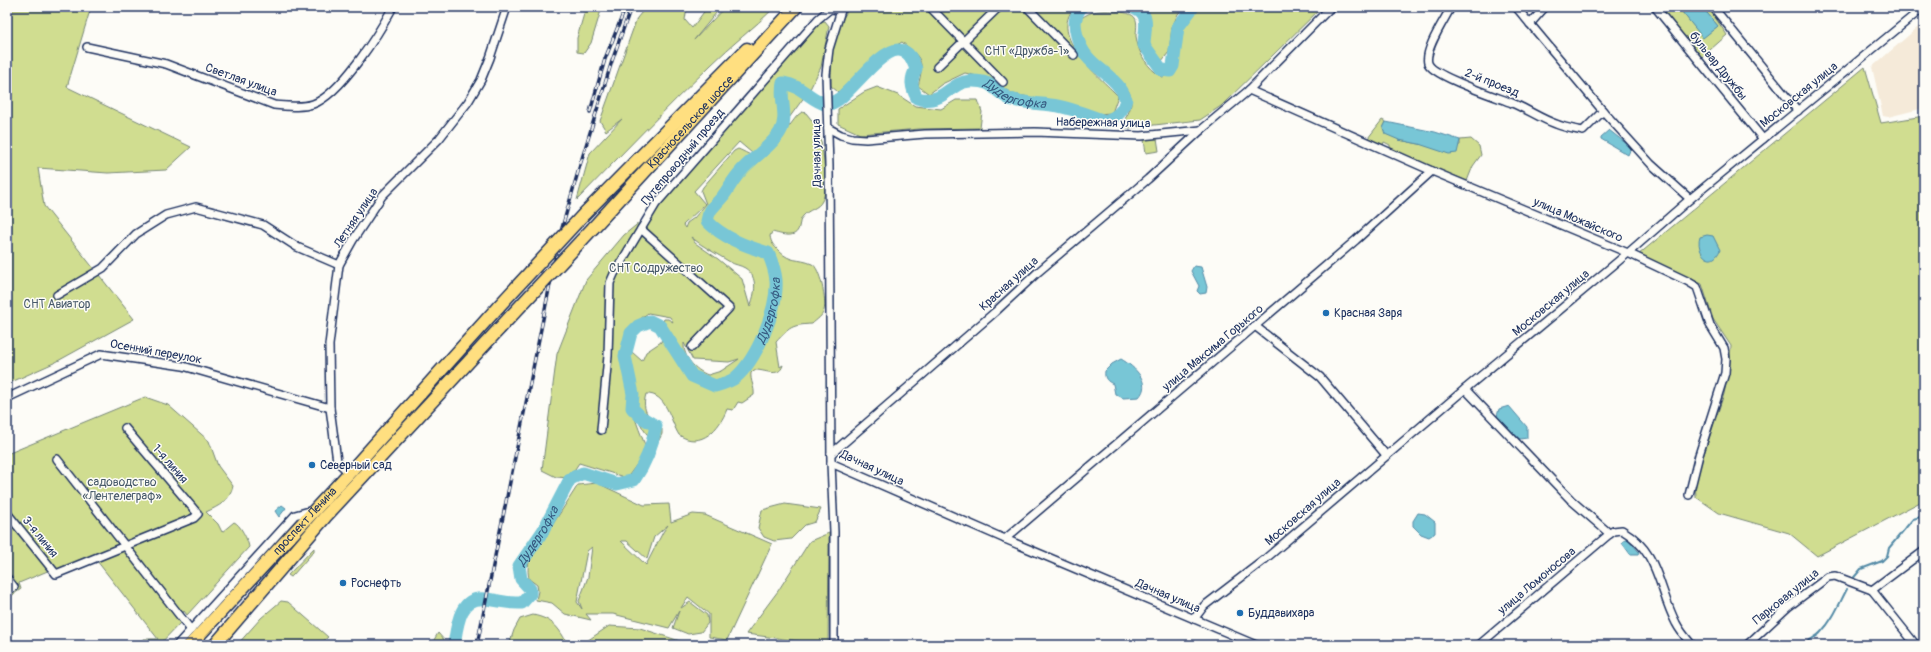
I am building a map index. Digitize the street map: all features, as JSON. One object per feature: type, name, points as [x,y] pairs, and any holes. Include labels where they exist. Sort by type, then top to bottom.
[{"type":"highway","name":"Красносельское шоссе","points":[[499,306],[584,214],[744,52],[792,11]]},
{"type":"highway","name":"Красносельское шоссе","points":[[499,329],[792,11]]},
{"type":"highway","name":"проспект Ленина","points":[[190,645],[349,473],[499,306]]},
{"type":"highway","name":"проспект Ленина","points":[[215,645],[325,517],[499,329]]},
{"type":"street","name":"Светлая улица","points":[[86,47],[166,64],[274,105],[293,107],[314,104],[330,93],[372,43],[393,7]]},
{"type":"street","name":"Летняя улица","points":[[349,473],[337,461],[330,408],[328,345],[334,316],[339,265],[352,240],[382,196],[439,139],[468,102],[481,80],[507,7]]},
{"type":"street","points":[[930,7],[1003,82]]},
{"type":"street","points":[[937,67],[999,7]]},
{"type":"street","points":[[1027,7],[1074,55]]},
{"type":"street","points":[[1201,130],[1249,90],[1331,7]]},
{"type":"street","name":"2-й проезд","points":[[1451,7],[1430,46],[1427,59],[1429,65],[1437,72],[1480,91],[1513,103],[1557,125],[1583,131],[1603,111]]},
{"type":"street","points":[[1516,7],[1603,111],[1651,164],[1690,199]]},
{"type":"street","points":[[1530,24],[1545,7]]},
{"type":"street","name":"бульвар Дружбы","points":[[1655,7],[1763,139]]},
{"type":"street","points":[[1713,7],[1798,111]]},
{"type":"street","name":"Московская улица","points":[[1194,619],[1204,606],[1264,560],[1465,388],[1628,253],[1690,199],[1924,7]]},
{"type":"street","name":"Путепроводный проезд","points":[[601,430],[608,356],[610,283],[614,274],[656,204],[818,19],[830,8],[841,8]]},
{"type":"street","name":"Дачная улица","points":[[841,8],[829,49],[827,90],[831,463],[1005,539],[1256,645]]},
{"type":"street","name":"улица Можайского","points":[[1249,90],[1432,171],[1628,253],[1697,287],[1710,325],[1724,348],[1726,359],[1725,373],[1699,455],[1690,494]]},
{"type":"street","name":"Набережная улица","points":[[828,128],[841,135],[866,139],[925,134],[1035,132],[1141,136],[1201,130]]},
{"type":"street","name":"Красная улица","points":[[831,454],[1038,272],[1148,179],[1201,130]]},
{"type":"street","name":"улица Максима Горького","points":[[1005,539],[1356,240],[1432,171]]},
{"type":"street","points":[[57,295],[103,268],[136,234],[166,215],[196,207],[263,225],[297,247],[339,265]]},
{"type":"street","points":[[641,229],[729,308],[692,347]]},
{"type":"street","points":[[1255,326],[1320,377],[1386,455]]},
{"type":"street","name":"Осенний переулок","points":[[7,398],[101,354],[183,366],[330,408]]},
{"type":"street","points":[[1465,388],[1571,500],[1610,534],[1613,531],[1622,530],[1631,535],[1640,544],[1654,566],[1675,622],[1692,645]]},
{"type":"street","name":"1-я линия","points":[[125,428],[198,514],[194,518],[126,547]]},
{"type":"street","points":[[57,460],[191,630]]},
{"type":"street","points":[[831,463],[834,532],[834,644]]},
{"type":"street","points":[[177,645],[295,515],[315,510]]},
{"type":"street","name":"3-я линия","points":[[7,513],[56,574],[126,547]]},
{"type":"street","name":"улица Ломоносова","points":[[1479,645],[1610,534]]},
{"type":"street","points":[[1916,645],[1872,590],[1924,551]]},
{"type":"street","name":"Парковая улица","points":[[1747,645],[1788,607],[1828,577],[1835,576],[1872,590]]},
{"type":"street","points":[[7,578],[14,587],[7,591]]},
{"type":"shaded area","points":[[1924,22],[1924,108],[1888,117],[1883,116],[1872,67]]},
{"type":"green space","name":"СНТ Авиатор","points":[[7,7],[91,7],[67,87],[191,147],[166,170],[108,173],[38,168],[44,206],[134,319],[56,362],[7,384]]},
{"type":"green space","points":[[586,7],[602,7],[591,43],[584,53],[577,52],[577,38]]},
{"type":"green space","points":[[646,7],[687,7],[685,20],[692,28],[706,9],[704,7],[721,7],[694,40],[725,7],[774,8],[694,82],[577,200],[590,153],[622,119],[606,131],[600,121],[637,18]]},
{"type":"green space","name":"СНТ «Дружба-1»","points":[[850,7],[1075,7],[1068,18],[1067,30],[1071,43],[1089,67],[1118,96],[1112,113],[1096,114],[1062,103],[1013,94],[989,79],[965,73],[942,84],[929,94],[918,86],[921,70],[920,60],[914,52],[902,42],[879,56],[838,92],[831,86],[832,50],[843,18]]},
{"type":"green space","points":[[1143,7],[1184,7],[1178,14],[1172,27],[1169,52],[1161,62],[1148,41],[1149,14]]},
{"type":"green space","points":[[1201,7],[1321,8],[1221,106],[1200,120],[1127,128],[1125,119],[1130,108],[1131,99],[1129,91],[1117,78],[1089,57],[1082,43],[1077,22],[1087,15],[1097,11],[1115,11],[1132,15],[1136,22],[1136,36],[1141,54],[1148,65],[1162,77],[1169,75],[1174,70],[1177,64],[1178,42],[1182,29]]},
{"type":"green space","points":[[1660,7],[1678,7],[1703,37],[1718,26],[1702,7],[1708,7],[1727,35],[1702,57]]},
{"type":"green space","name":"СНТ Содружество","points":[[825,21],[829,26],[821,67],[810,89],[779,132],[752,153],[739,142],[694,191],[705,204],[683,225],[685,228],[687,223],[694,218],[706,204],[701,191],[703,187],[734,151],[738,149],[754,156],[764,156],[774,146],[798,115],[802,112],[806,113],[815,126],[821,140],[825,168],[824,195],[818,206],[802,217],[795,234],[784,235],[772,232],[770,236],[773,244],[783,255],[791,259],[812,264],[818,271],[825,300],[825,306],[822,314],[812,324],[799,325],[791,328],[776,342],[780,367],[783,365],[781,369],[778,372],[754,370],[751,373],[751,376],[754,395],[742,403],[738,402],[733,410],[727,409],[720,423],[709,435],[695,440],[687,439],[679,435],[667,409],[659,398],[646,394],[645,410],[662,429],[662,434],[658,442],[649,437],[642,428],[637,416],[631,390],[628,354],[632,352],[642,361],[646,352],[661,342],[663,333],[662,323],[664,319],[668,319],[673,322],[670,317],[648,313],[637,321],[632,327],[626,341],[624,356],[624,373],[631,406],[647,450],[627,478],[579,463],[569,478],[556,477],[542,470],[557,354],[586,280],[624,235],[657,208],[815,22]],"holes":[[[691,237],[732,263],[745,268],[749,272],[755,286],[750,307],[742,279],[718,259],[695,243]],[[684,343],[693,360],[729,362],[739,359],[721,371],[708,375],[694,366],[688,358],[684,348]]]},
{"type":"green space","points":[[1865,67],[1881,123],[1924,116],[1924,500],[1817,556],[1789,533],[1719,513],[1696,497],[1695,481],[1724,394],[1729,370],[1731,346],[1713,319],[1702,284],[1638,255]]},
{"type":"green space","points":[[877,87],[898,95],[915,106],[941,109],[956,100],[978,100],[982,112],[980,128],[919,129],[860,134],[838,124],[838,109],[864,92]]},
{"type":"green space","points":[[1382,120],[1386,122],[1383,128],[1399,140],[1419,144],[1460,145],[1460,140],[1471,139],[1479,146],[1481,155],[1473,166],[1467,181],[1390,149],[1390,145],[1384,142],[1383,145],[1368,138]]},
{"type":"green space","points":[[1157,138],[1159,151],[1146,153],[1144,140]]},
{"type":"green space","name":"садоводство «Лентелеграф»","points":[[145,397],[168,405],[209,441],[218,466],[233,486],[227,499],[206,512],[218,524],[222,532],[234,522],[236,523],[247,540],[249,547],[187,615],[184,611],[179,619],[181,622],[159,645],[140,645],[144,639],[158,639],[97,561],[58,577],[50,570],[19,583],[21,589],[7,599],[7,454]]},
{"type":"green space","points":[[597,483],[644,505],[669,504],[671,522],[693,514],[705,515],[772,544],[727,640],[709,637],[709,614],[688,597],[681,608],[690,602],[707,615],[708,623],[701,632],[688,634],[673,628],[679,611],[669,628],[613,614],[586,614],[591,620],[565,614],[552,603],[536,600],[538,591],[537,585],[529,579],[528,570],[530,560],[578,485]],"holes":[[[668,525],[646,565],[621,541],[627,541],[647,559],[654,537]],[[592,547],[588,577],[579,601],[582,609],[577,602],[587,551]]]},
{"type":"green space","points":[[785,504],[821,509],[815,522],[805,525],[791,539],[774,541],[764,537],[758,528],[762,510]]},
{"type":"green space","points":[[829,533],[828,645],[746,634],[778,591],[810,541]]},
{"type":"green space","points":[[314,548],[314,551],[293,575],[291,577],[288,575]]},
{"type":"green space","points":[[281,601],[288,602],[328,637],[319,645],[237,645],[261,618]]},
{"type":"green space","points":[[533,615],[546,619],[555,625],[568,645],[509,645],[514,630],[520,619]]},
{"type":"green space","points":[[609,626],[640,628],[692,645],[581,645]]},
{"type":"green space","points":[[438,633],[445,641],[444,645],[431,645]]},
{"type":"water","points":[[1678,7],[1702,7],[1718,26],[1703,38]]},
{"type":"water","points":[[1386,122],[1435,132],[1460,140],[1457,153],[1449,154],[1419,144],[1399,140],[1385,134],[1383,128]]},
{"type":"water","points":[[1609,130],[1631,148],[1628,155],[1601,139],[1601,137]]},
{"type":"water","points":[[1707,235],[1713,236],[1720,250],[1712,259],[1705,257],[1700,248],[1700,237]]},
{"type":"water","points":[[1194,266],[1201,267],[1207,287],[1206,293],[1200,294],[1197,291],[1199,286],[1191,271]]},
{"type":"water","points":[[1121,359],[1132,366],[1143,381],[1143,392],[1139,397],[1123,398],[1115,394],[1113,384],[1106,378],[1105,371],[1112,364]]},
{"type":"water","points":[[1509,406],[1527,427],[1527,438],[1520,439],[1508,430],[1497,416],[1499,409]]},
{"type":"water","points":[[282,505],[286,508],[279,517],[275,511]]},
{"type":"water","points":[[1418,513],[1425,514],[1435,522],[1435,533],[1429,537],[1421,534],[1413,526],[1413,521]]},
{"type":"water","points":[[1625,539],[1628,539],[1639,552],[1638,554],[1630,554],[1622,543]]},
{"type":"waterway","name":"Дудергофка","points":[[454,645],[458,622],[465,607],[470,602],[476,599],[485,599],[522,603],[530,594],[530,589],[521,579],[519,566],[543,531],[570,479],[583,473],[617,484],[634,480],[642,467],[653,441],[656,426],[641,417],[632,408],[633,394],[625,356],[631,333],[638,326],[650,321],[660,326],[692,376],[715,386],[735,378],[751,359],[770,319],[774,305],[776,280],[773,266],[768,253],[728,237],[707,221],[711,210],[723,196],[738,174],[772,142],[780,132],[784,120],[782,95],[783,83],[796,87],[821,103],[828,105],[845,94],[884,56],[891,52],[902,50],[912,59],[916,69],[912,83],[913,90],[917,98],[926,100],[934,99],[963,82],[978,81],[989,84],[1010,99],[1022,102],[1064,107],[1105,121],[1113,118],[1121,111],[1126,99],[1121,89],[1090,59],[1080,45],[1075,25],[1077,14],[1081,7]]},
{"type":"waterway","name":"Дудергофка","points":[[1133,7],[1143,13],[1145,18],[1146,28],[1144,45],[1162,70],[1170,71],[1173,66],[1178,27],[1193,7]]},
{"type":"waterway","points":[[1851,581],[1861,569],[1882,561],[1887,556],[1889,548],[1913,519],[1924,516]]},
{"type":"waterway","points":[[1803,645],[1817,636],[1829,622],[1836,612],[1847,589]]},
{"type":"railway","points":[[477,645],[560,235],[612,61],[631,7]]},
{"type":"railway","points":[[590,112],[605,59],[623,14]]},
{"type":"place","name":"Красная Заря","points":[[1326,313]]},
{"type":"place","name":"Северный сад","points":[[312,465]]},
{"type":"place","name":"Роснефть","points":[[343,583]]},
{"type":"place","name":"Буддавихара","points":[[1240,613]]}]
